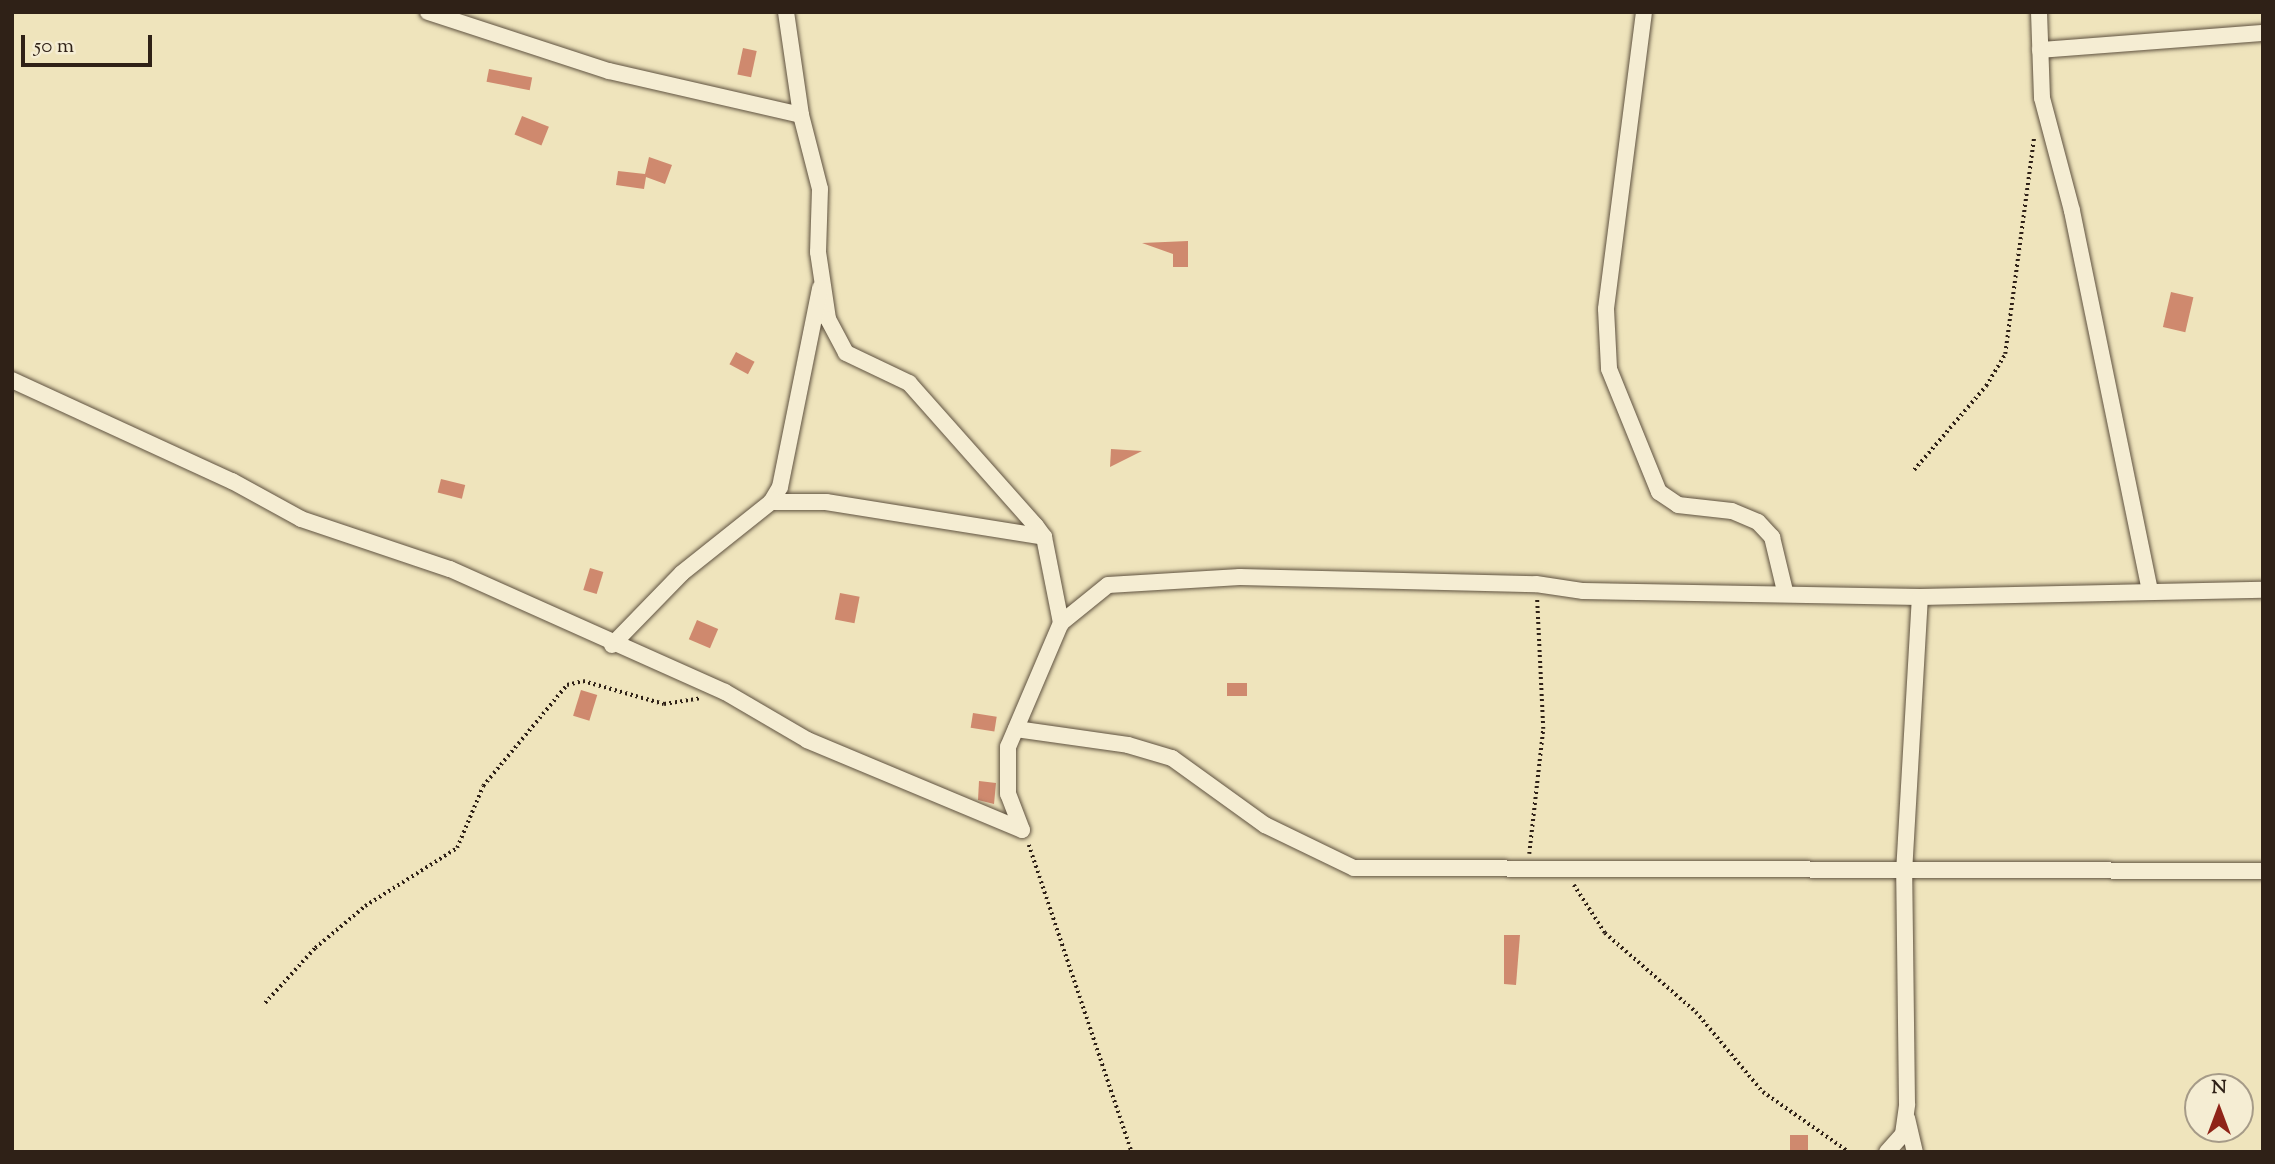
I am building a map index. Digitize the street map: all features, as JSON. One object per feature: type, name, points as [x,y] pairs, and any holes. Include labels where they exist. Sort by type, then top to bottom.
[{"type":"street","points":[[428,12],[609,71],[801,115]]},
{"type":"street","points":[[612,645],[682,573],[771,502],[787,464],[820,285],[820,189],[801,115],[786,12]]},
{"type":"street","points":[[1644,12],[1606,309],[1609,369],[1659,492],[1678,505],[1732,511],[1758,522],[1772,537],[1785,591]]},
{"type":"street","points":[[2039,12],[2042,98],[2075,225],[2150,591]]},
{"type":"street","points":[[2040,50],[2263,33]]},
{"type":"street","points":[[820,285],[828,319],[846,353],[909,383],[1044,537],[1061,623]]},
{"type":"street","points":[[12,380],[232,481],[301,519],[450,569],[612,645],[725,692],[807,740],[1022,830]]},
{"type":"street","points":[[771,502],[826,502],[1044,537]]},
{"type":"street","points":[[1022,830],[1008,794],[1005,766],[1016,729],[1061,623],[1086,598],[1114,584],[1240,577],[1536,584],[1596,592],[1785,591],[1920,597],[2263,590]]},
{"type":"street","points":[[1887,1152],[1903,1134],[1906,1112],[1904,873],[1920,597]]},
{"type":"street","points":[[1016,729],[1128,745],[1172,758],[1265,825],[1354,868],[1904,873],[2263,872]]},
{"type":"street","points":[[1906,1112],[1915,1152]]},
{"type":"path","points":[[1914,470],[1986,386],[2005,354],[2035,133]]},
{"type":"path","points":[[1528,868],[1543,730],[1536,584]]},
{"type":"path","points":[[265,1003],[315,948],[365,906],[457,848],[483,786],[567,685],[583,681],[664,704],[725,692]]},
{"type":"path","points":[[1022,830],[1039,865],[1132,1152]]},
{"type":"path","points":[[1563,868],[1605,933],[1696,1012],[1763,1092],[1849,1152]]},
{"type":"building","points":[[743,48],[757,51],[751,77],[737,74]]},
{"type":"building","points":[[489,69],[532,77],[530,90],[487,82]]},
{"type":"building","points":[[522,116],[549,127],[541,145],[515,135]]},
{"type":"building","points":[[649,157],[672,165],[665,184],[646,177],[644,189],[616,185],[618,171],[645,174]]},
{"type":"building","points":[[1188,241],[1188,267],[1173,267],[1173,254],[1142,243]]},
{"type":"building","points":[[2171,292],[2193,297],[2185,332],[2163,327]]},
{"type":"building","points":[[736,352],[755,362],[748,374],[729,364]]},
{"type":"building","points":[[1111,449],[1142,451],[1110,467]]},
{"type":"building","points":[[441,479],[465,485],[462,499],[438,493]]},
{"type":"building","points":[[590,568],[603,572],[597,594],[583,590]]},
{"type":"building","points":[[840,593],[860,597],[854,623],[835,620]]},
{"type":"building","points":[[697,620],[718,629],[710,648],[689,639]]},
{"type":"building","points":[[1227,683],[1247,683],[1247,696],[1227,696]]},
{"type":"building","points":[[581,690],[597,695],[589,721],[573,716]]},
{"type":"building","points":[[973,713],[997,717],[994,732],[971,728]]},
{"type":"building","points":[[979,781],[996,783],[994,804],[978,800]]},
{"type":"building","points":[[1504,935],[1520,935],[1516,985],[1504,984]]},
{"type":"building","points":[[1790,1135],[1808,1135],[1808,1150],[1790,1150]]}]
